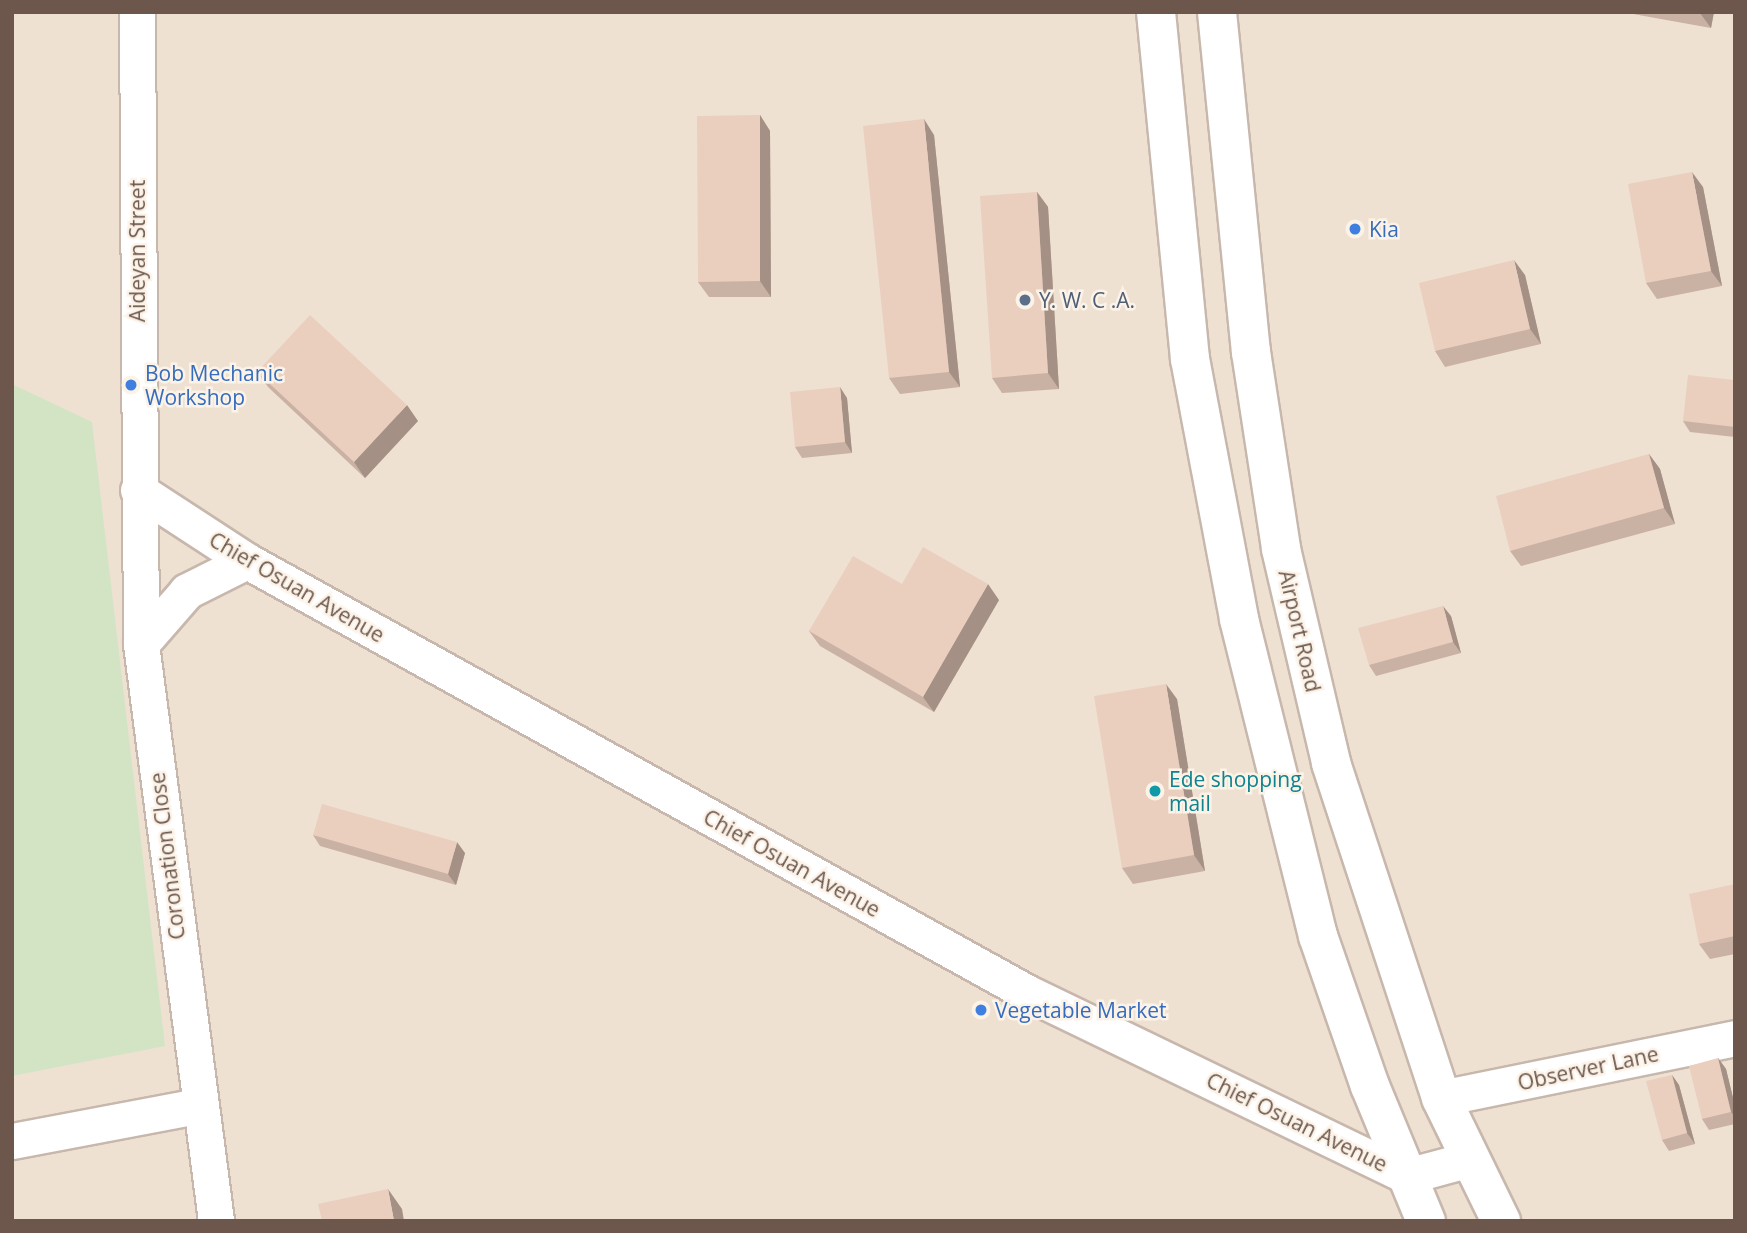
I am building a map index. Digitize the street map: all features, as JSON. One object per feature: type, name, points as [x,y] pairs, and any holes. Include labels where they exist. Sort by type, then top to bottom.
[{"type":"main road","points":[[1156,12],[1190,359],[1239,619],[1318,936],[1426,1221]]},
{"type":"main road","name":"Airport Road","points":[[1217,12],[1251,352],[1281,549],[1331,763],[1441,1098],[1501,1221]]},
{"type":"street","name":"Aideyan Street","points":[[136,12],[138,489]]},
{"type":"street","name":"Chief Osuan Avenue","points":[[138,489],[247,561],[1026,992],[1407,1176],[1469,1159]]},
{"type":"street","name":"Coronation Close","points":[[138,489],[141,644],[197,1107],[216,1221]]},
{"type":"street","points":[[141,644],[187,591],[247,561]]},
{"type":"street","name":"Observer Lane","points":[[1441,1098],[1735,1038]]},
{"type":"street","points":[[12,1141],[197,1107]]},
{"type":"shaded area","points":[[12,12],[1735,12],[1735,1221],[12,1221]]},
{"type":"green space","points":[[12,384],[92,422],[165,1046],[12,1076]]},
{"type":"building","points":[[760,115],[760,281],[698,282],[697,116]]},
{"type":"building","points":[[924,119],[949,372],[889,378],[863,126]]},
{"type":"building","points":[[1692,172],[1711,271],[1646,283],[1628,184]]},
{"type":"building","name":"Y. W. C .A.","points":[[1037,192],[1048,373],[992,378],[980,196]]},
{"type":"building","points":[[1514,260],[1530,329],[1435,351],[1419,283]]},
{"type":"building","points":[[310,315],[407,405],[354,462],[257,372]]},
{"type":"building","points":[[1688,375],[1735,380],[1735,427],[1683,421]]},
{"type":"building","points":[[840,387],[845,442],[795,447],[790,392]]},
{"type":"building","points":[[1649,454],[1664,508],[1510,551],[1496,496]]},
{"type":"building","points":[[923,547],[988,584],[923,697],[809,631],[853,556],[902,584]]},
{"type":"building","points":[[1443,606],[1453,642],[1369,665],[1358,628]]},
{"type":"building","name":"Ede shopping mail","points":[[1166,684],[1194,855],[1122,868],[1094,696]]},
{"type":"building","points":[[322,804],[457,842],[448,874],[313,835]]},
{"type":"building","points":[[1735,884],[1735,936],[1699,944],[1689,894]]},
{"type":"building","points":[[1718,1058],[1731,1112],[1702,1119],[1689,1066]]},
{"type":"building","points":[[1672,1075],[1687,1133],[1662,1140],[1646,1081]]},
{"type":"building","points":[[388,1189],[394,1221],[322,1221],[318,1204]]},
{"type":"place","name":"Kia","points":[[1355,229]]},
{"type":"place","name":"Y. W. C .A.","points":[[1025,300]]},
{"type":"place","name":"Bob Mechanic Workshop","points":[[131,385]]},
{"type":"place","name":"Ede shopping mail","points":[[1155,791]]},
{"type":"place","name":"Vegetable Market","points":[[981,1010]]}]
